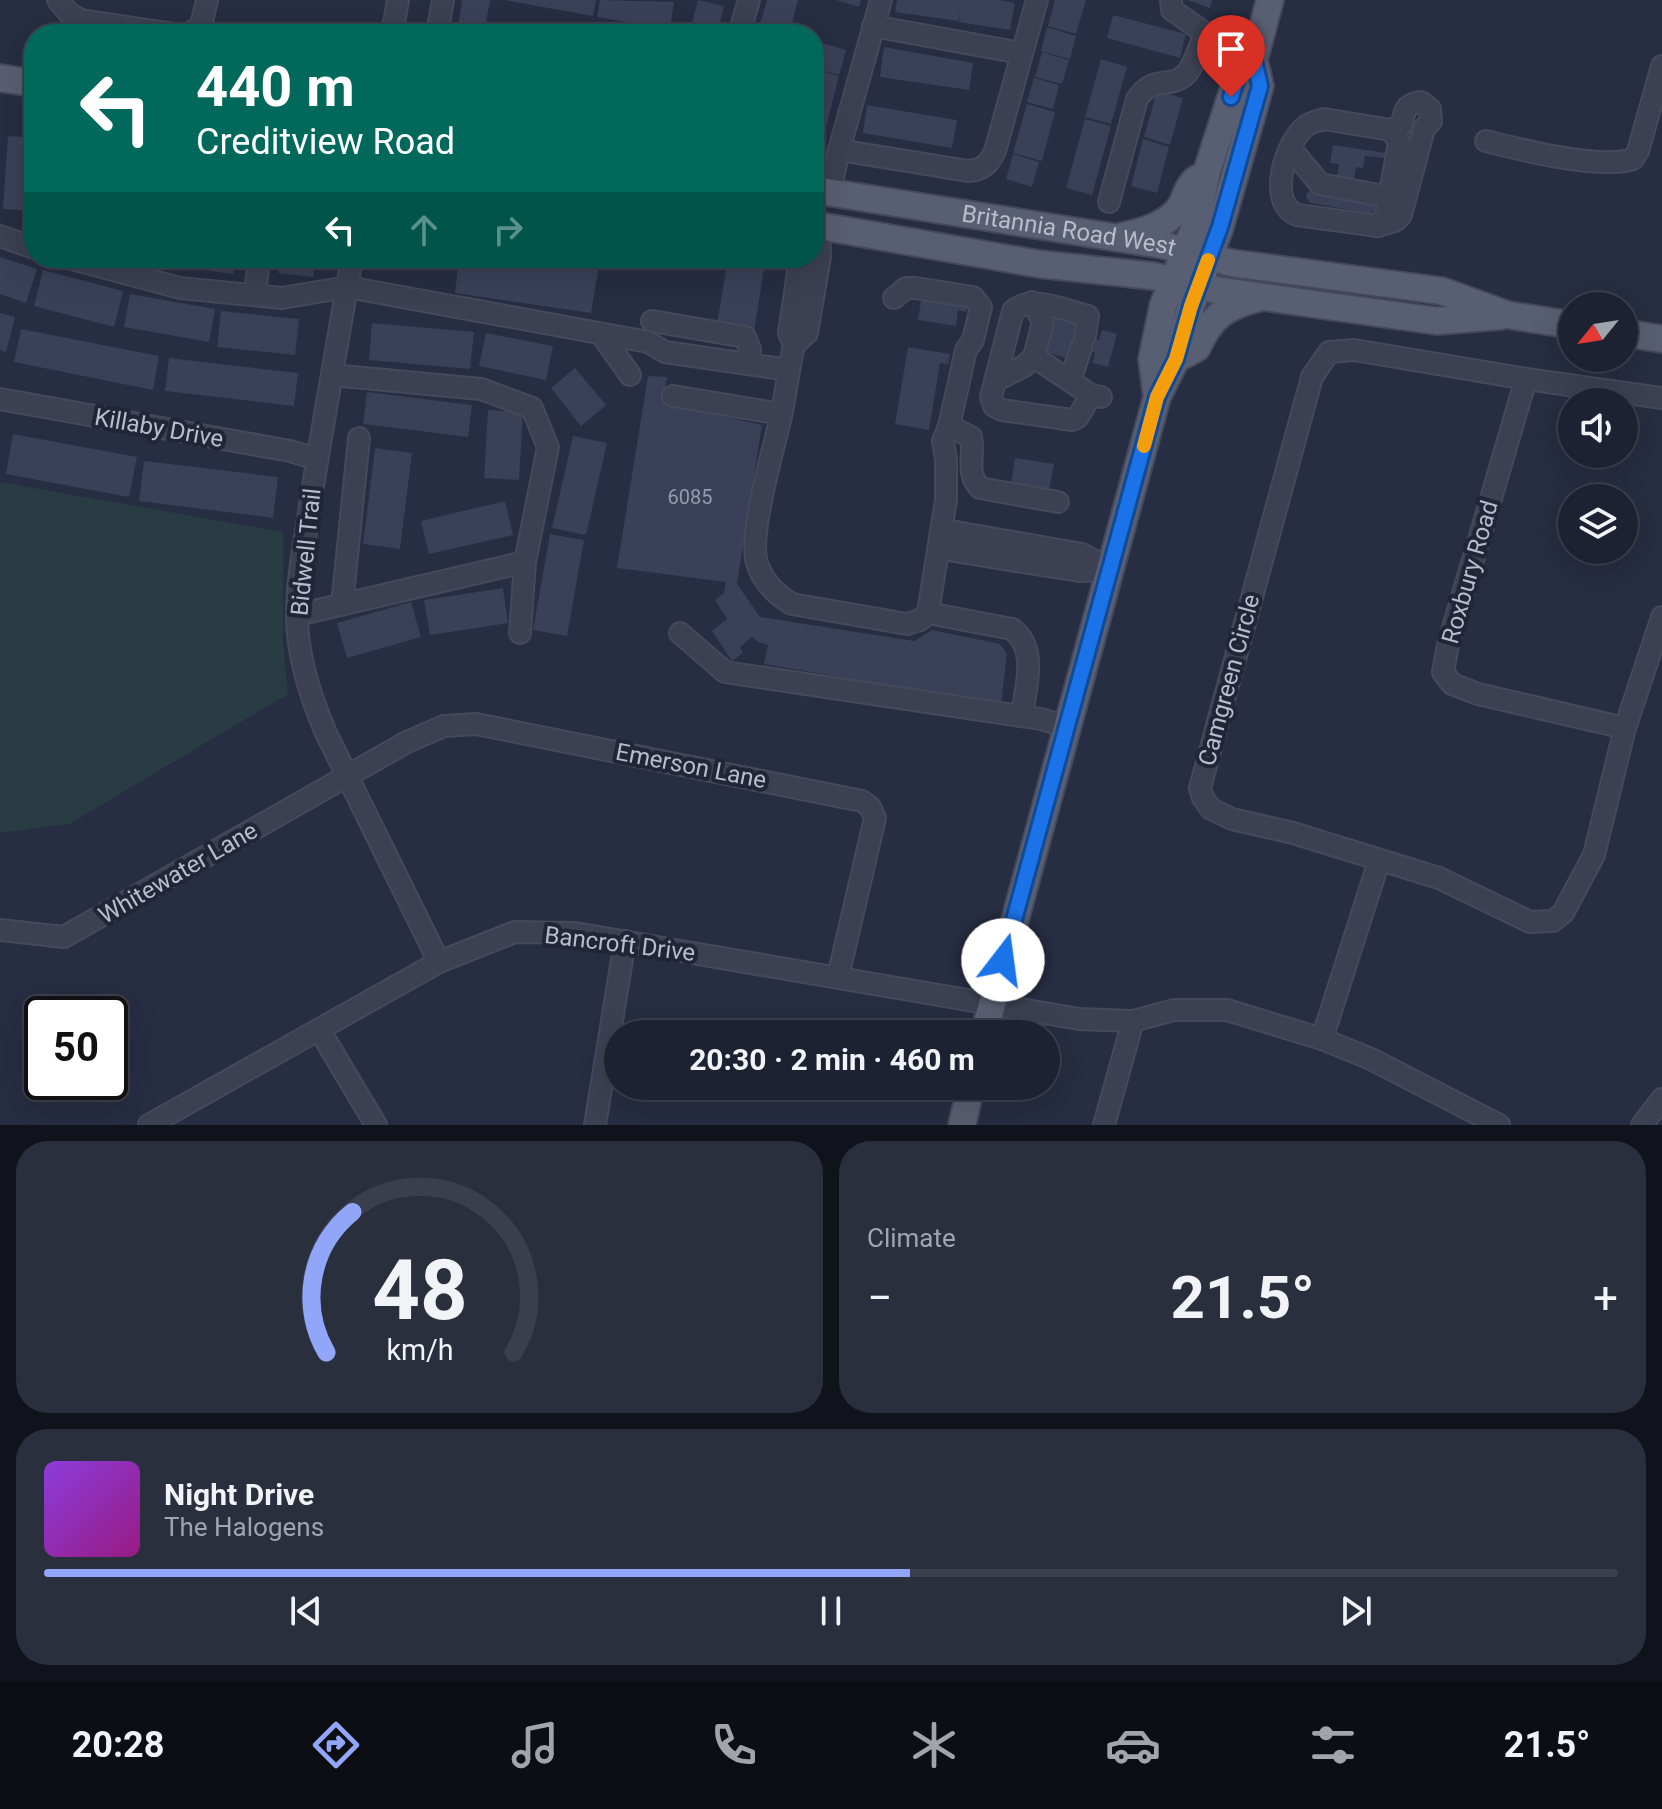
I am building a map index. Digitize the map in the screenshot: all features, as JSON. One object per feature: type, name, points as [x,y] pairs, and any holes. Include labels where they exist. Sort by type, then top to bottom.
[{"type":"main road","points":[[1198,254],[1195,227],[1207,171],[1238,75],[1256,51],[1270,0]]},
{"type":"main road","points":[[987,1020],[1157,397],[1176,359],[1186,284],[1198,254],[1220,227],[1260,86],[1256,51]]},
{"type":"main road","points":[[0,78],[24,82]]},
{"type":"main road","points":[[1114,238],[1141,233],[1165,221],[1181,205],[1190,184],[1207,171]]},
{"type":"main road","name":"Britannia Road West","points":[[824,191],[1114,238],[1231,263],[1442,291],[1508,315],[1558,323]]},
{"type":"main road","name":"Britannia Road West","points":[[824,229],[1039,264],[1437,321],[1508,315]]},
{"type":"main road","points":[[1157,397],[1152,359],[1163,306],[1186,284]]},
{"type":"main road","points":[[1176,359],[1197,348],[1205,329],[1221,313],[1239,303],[1262,297]]},
{"type":"main road","points":[[1638,335],[1662,339]]},
{"type":"main road","points":[[962,1125],[968,1100]]},
{"type":"street","points":[[58,0],[69,13],[81,20],[108,24]]},
{"type":"street","points":[[201,24],[207,0]]},
{"type":"street","points":[[394,24],[398,0]]},
{"type":"street","points":[[439,24],[443,0]]},
{"type":"street","points":[[742,24],[749,0]]},
{"type":"street","points":[[824,186],[839,150],[881,0]]},
{"type":"street","points":[[839,150],[968,171],[979,170],[990,161],[995,151],[1037,0]]},
{"type":"street","points":[[1171,0],[1172,10],[1205,33],[1256,51]]},
{"type":"street","points":[[873,26],[1021,53]]},
{"type":"street","points":[[1109,202],[1137,99],[1146,87],[1158,81],[1176,80],[1185,75],[1205,33]]},
{"type":"street","points":[[1486,141],[1609,163],[1633,159],[1662,66]]},
{"type":"street","points":[[1378,226],[1386,215],[1395,136],[1402,125],[1404,110],[1411,104],[1421,102],[1430,109],[1431,121],[1424,129],[1401,215],[1395,221],[1378,226],[1289,212],[1283,204],[1280,180],[1298,134],[1308,124],[1324,119],[1395,136],[1424,129]]},
{"type":"street","points":[[1291,149],[1320,184],[1389,197]]},
{"type":"street","points":[[0,236],[24,244]]},
{"type":"street","points":[[124,268],[180,288],[282,298],[347,287],[648,342],[665,352],[789,370]]},
{"type":"street","points":[[255,295],[258,268]]},
{"type":"street","name":"Bidwell Trail","points":[[350,268],[317,459],[297,615],[304,668],[313,702],[439,962]]},
{"type":"street","points":[[799,268],[789,333],[794,345],[764,489],[755,547],[756,561],[769,585],[780,597],[800,606],[907,624],[928,613],[1012,629],[1019,634],[1029,651],[1022,716]]},
{"type":"street","points":[[794,345],[807,333],[818,268]]},
{"type":"street","points":[[894,298],[906,288],[915,288],[973,297],[981,307],[973,340],[966,350],[943,441],[946,500],[928,613]]},
{"type":"street","points":[[995,381],[1024,366],[1034,357],[1043,322],[1032,302]]},
{"type":"street","points":[[1034,357],[1070,381],[1096,396],[1078,417],[1072,420],[1002,410],[994,406],[991,397],[1013,311],[1017,307],[1032,302],[1088,316],[1070,381]]},
{"type":"street","points":[[652,321],[745,337],[750,349],[747,364]]},
{"type":"street","points":[[601,334],[630,375]]},
{"type":"street","name":"Camgreen Circle","points":[[1662,398],[1342,349],[1329,352],[1312,377],[1200,788],[1203,798],[1211,809],[1232,819],[1293,833],[1439,878],[1530,922],[1553,921],[1563,913],[1594,855],[1625,728],[1659,640],[1662,617]]},
{"type":"street","points":[[332,375],[481,389],[532,408],[548,447],[525,562],[520,633]]},
{"type":"street","name":"Roxbury Road","points":[[1526,379],[1448,645],[1443,672],[1452,684],[1478,694],[1625,728]]},
{"type":"street","points":[[673,396],[781,414]]},
{"type":"street","name":"Killaby Drive","points":[[0,399],[290,451],[317,459]]},
{"type":"street","points":[[949,426],[971,437],[974,450],[971,473],[973,481],[980,488],[1058,502]]},
{"type":"street","points":[[342,605],[359,438]]},
{"type":"street","points":[[941,538],[956,532],[1068,551],[1082,554],[1111,570]]},
{"type":"street","points":[[297,615],[525,562]]},
{"type":"street","points":[[680,633],[725,672],[1022,716],[1067,727]]},
{"type":"street","name":"Emerson Lane","points":[[347,777],[407,742],[444,726],[476,724],[862,801],[870,807],[875,818],[838,977]]},
{"type":"street","name":"Whitewater Lane","points":[[0,930],[64,937],[347,777]]},
{"type":"street","points":[[1322,1039],[1379,861]]},
{"type":"street","name":"Bancroft Drive","points":[[156,1124],[439,962],[515,932],[575,933],[1061,1017],[1133,1021],[1174,1010],[1227,1010],[1322,1039],[1371,1059],[1499,1125]]},
{"type":"street","points":[[595,1125],[625,941]]},
{"type":"street","points":[[1104,1125],[1133,1021]]},
{"type":"street","points":[[320,1031],[376,1125]]},
{"type":"street","points":[[1642,1125],[1662,1099]]},
{"type":"shaded area","points":[[0,482],[283,532],[283,643],[288,694],[69,824],[0,833]]},
{"type":"building","points":[[462,0],[490,0],[486,24],[458,24]]},
{"type":"building","points":[[504,0],[596,0],[593,16]]},
{"type":"building","points":[[600,0],[674,2],[671,24],[640,24],[597,17]]},
{"type":"building","points":[[698,0],[724,6],[720,24],[692,24]]},
{"type":"building","points":[[767,0],[798,0],[792,24],[760,24]]},
{"type":"building","points":[[836,0],[861,0],[859,7]]},
{"type":"building","points":[[897,0],[999,0],[1015,3],[1010,30],[959,22],[960,13],[958,21],[895,12]]},
{"type":"building","points":[[1055,0],[1086,0],[1076,34],[1048,26]]},
{"type":"building","points":[[1187,0],[1212,0],[1210,8]]},
{"type":"building","points":[[1113,15],[1186,34],[1180,58],[1107,38]]},
{"type":"building","points":[[1047,27],[1076,36],[1070,59],[1041,51]]},
{"type":"building","points":[[824,44],[846,50],[839,75],[824,71]]},
{"type":"building","points":[[884,47],[973,63],[969,90],[880,77]]},
{"type":"building","points":[[1042,52],[1069,60],[1062,84],[1035,77]]},
{"type":"building","points":[[1101,59],[1127,67],[1111,124],[1085,117]]},
{"type":"building","points":[[824,72],[839,76],[824,126]]},
{"type":"building","points":[[1034,78],[1059,85],[1053,109],[1027,102]]},
{"type":"building","points":[[1157,91],[1183,98],[1170,145],[1144,137]]},
{"type":"building","points":[[1027,104],[1055,112],[1042,161],[1013,153]]},
{"type":"building","points":[[867,105],[957,120],[952,148],[863,133]]},
{"type":"building","points":[[1085,119],[1111,126],[1092,195],[1066,188]]},
{"type":"building","points":[[8,136],[24,137],[24,210],[3,209]]},
{"type":"building","points":[[1143,139],[1169,147],[1157,193],[1131,186]]},
{"type":"building","points":[[1333,145],[1386,153],[1385,158],[1365,156],[1363,168],[1356,167],[1351,196],[1376,204],[1375,210],[1370,213],[1310,203],[1306,198],[1312,190],[1334,194],[1339,164],[1330,163]]},
{"type":"building","points":[[1013,154],[1039,162],[1032,187],[1006,179]]},
{"type":"building","points":[[0,257],[24,265],[24,268],[37,269],[26,303],[0,294]]},
{"type":"building","points":[[199,268],[234,268],[233,274]]},
{"type":"building","points":[[279,268],[314,268],[313,277],[278,273]]},
{"type":"building","points":[[458,268],[598,268],[591,313],[455,293]]},
{"type":"building","points":[[726,268],[764,268],[753,337],[716,331]]},
{"type":"building","points":[[43,270],[123,291],[114,327],[34,306]]},
{"type":"building","points":[[130,294],[215,309],[209,342],[124,327]]},
{"type":"building","points":[[922,294],[968,301],[966,312],[958,310],[956,326],[918,320]]},
{"type":"building","points":[[221,311],[299,319],[295,355],[217,347]]},
{"type":"building","points":[[0,313],[15,317],[6,352],[0,350]]},
{"type":"building","points":[[1055,313],[1077,319],[1073,333],[1099,340],[1102,330],[1117,334],[1108,367],[1093,363],[1095,352],[1069,345],[1066,358],[1045,352]]},
{"type":"building","points":[[372,323],[474,332],[470,369],[369,360]]},
{"type":"building","points":[[21,329],[159,356],[153,390],[14,362]]},
{"type":"building","points":[[486,333],[553,346],[546,380],[479,366]]},
{"type":"building","points":[[908,347],[950,354],[948,364],[940,363],[929,430],[895,424]]},
{"type":"building","points":[[169,358],[298,373],[294,406],[165,391]]},
{"type":"building","points":[[575,368],[606,405],[581,426],[551,388]]},
{"type":"building","points":[[648,376],[667,377],[663,403],[762,425],[737,584],[760,617],[914,641],[932,630],[1000,644],[1007,654],[1001,704],[764,664],[768,645],[752,637],[740,647],[743,653],[732,661],[712,631],[727,619],[715,600],[724,593],[726,582],[617,568]]},
{"type":"building","points":[[367,392],[472,405],[468,437],[363,424]]},
{"type":"building","points":[[488,410],[523,412],[519,480],[484,478]]},
{"type":"building","points":[[13,434],[137,457],[129,497],[6,474]]},
{"type":"building","points":[[573,436],[607,443],[586,535],[552,528]]},
{"type":"building","points":[[375,448],[412,453],[400,549],[363,544]]},
{"type":"building","points":[[1015,458],[1054,464],[1048,496],[1010,490]]},
{"type":"building","points":[[144,461],[278,477],[273,518],[139,501]]},
{"type":"building","points":[[505,501],[513,535],[429,554],[421,521]]},
{"type":"building","points":[[550,534],[584,540],[567,636],[533,630]]},
{"type":"building","points":[[503,588],[508,623],[430,635],[424,600]]},
{"type":"building","points":[[411,602],[421,637],[347,658],[337,623]]},
{"type":"slow traffic","points":[[1144,446],[1157,397],[1176,359],[1208,260]]},
{"type":"route","points":[[1003,960],[1157,397],[1176,359],[1191,306],[1220,227],[1260,86],[1254,60],[1238,75],[1231,97]]}]
